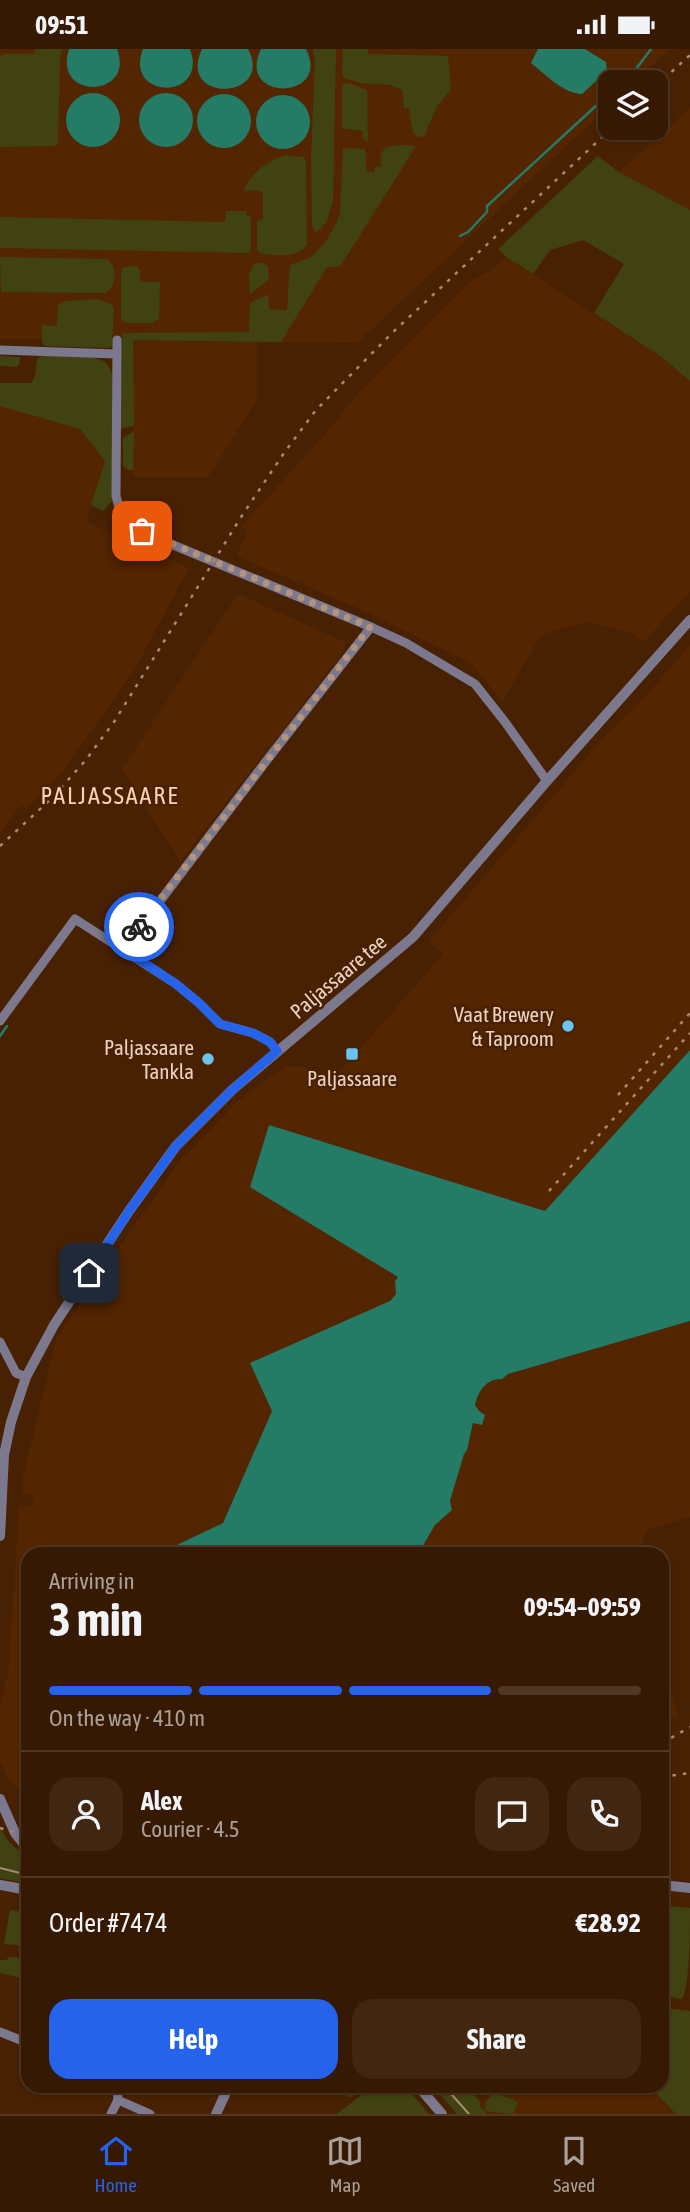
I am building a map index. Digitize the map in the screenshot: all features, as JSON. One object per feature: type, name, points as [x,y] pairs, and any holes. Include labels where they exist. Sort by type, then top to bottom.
[{"type":"street","points":[[117,340],[116,496],[125,521],[142,531],[406,643],[475,684],[547,781]]},
{"type":"street","points":[[0,350],[116,354]]},
{"type":"street","name":"Paljassaare tee","points":[[0,1536],[4,1455],[11,1422],[26,1377],[61,1314],[176,1146],[232,1090],[413,937],[690,620]]},
{"type":"street","points":[[122,948],[370,627]]},
{"type":"street","points":[[0,1021],[75,919],[176,984],[220,1024],[253,1033],[270,1042],[277,1051]]},
{"type":"street","points":[[0,1342],[16,1373],[26,1377]]},
{"type":"street","points":[[0,1799],[21,1840]]},
{"type":"street","points":[[0,1885],[21,1889]]},
{"type":"street","points":[[669,1886],[690,1888]]},
{"type":"street","points":[[0,2032],[21,2040]]},
{"type":"street","points":[[111,2114],[118,2101],[117,2093]]},
{"type":"street","points":[[216,2114],[226,2093]]},
{"type":"street","points":[[424,2093],[442,2114]]},
{"type":"street","points":[[118,2101],[150,2114]]},
{"type":"shaded area","points":[[0,49],[670,49],[647,70],[598,70],[598,116],[357,343],[257,342],[257,401],[208,477],[133,477],[132,340],[0,339]]},
{"type":"shaded area","points":[[690,108],[690,210],[619,172],[654,140],[668,140],[668,128]]},
{"type":"shaded area","points":[[506,257],[663,358],[690,381],[690,591],[644,642],[630,633],[586,622],[541,635],[502,702],[471,663],[355,607],[236,556],[247,532],[241,527],[335,423],[354,398],[473,279],[492,270]]},
{"type":"shaded area","points":[[0,406],[80,429],[105,461],[86,522],[189,568],[135,669],[113,701],[62,772],[27,809],[21,805],[0,834]]},
{"type":"shaded area","points":[[238,594],[345,642],[345,650],[180,862],[122,769]]},
{"type":"shaded area","points":[[690,645],[690,1050],[545,1211],[269,1126],[250,1187],[398,1277],[395,1281],[396,1294],[272,1411],[223,1523],[173,1547],[21,1547],[21,1791],[10,1782],[0,1762],[0,1703],[8,1675],[19,1506],[32,1505],[33,1496],[21,1494],[23,1476],[56,1339],[180,1160],[239,1100],[286,1066],[337,1075],[443,954],[429,941],[598,744],[636,707]]},
{"type":"shaded area","points":[[690,1321],[690,1517],[647,1530],[640,1547],[422,1547],[435,1525],[452,1510],[450,1501],[473,1423],[482,1425],[485,1415],[475,1405],[484,1385],[508,1374]]},
{"type":"shaded area","points":[[669,1684],[678,1715],[669,1720]]},
{"type":"shaded area","points":[[491,2093],[656,2093],[676,2114],[486,2114],[479,2104]]},
{"type":"green space","points":[[35,49],[62,49],[58,144],[0,147],[0,56],[35,54]]},
{"type":"green space","points":[[313,49],[336,49],[333,200],[327,221],[317,232],[312,225]]},
{"type":"green space","points":[[343,49],[368,49],[368,54],[448,56],[451,89],[436,108],[424,137],[416,136],[413,132],[409,108],[404,108],[402,90],[390,85],[361,83],[344,78]]},
{"type":"green space","points":[[344,83],[367,90],[368,142],[363,139],[363,131],[342,128]]},
{"type":"green space","points":[[397,145],[416,146],[340,267],[327,267],[281,342],[133,340],[134,426],[120,429],[123,333],[249,332],[250,303],[266,295],[269,309],[287,310],[290,266],[316,253],[340,213],[343,148],[365,149],[367,172],[375,172],[375,167],[381,167],[383,150]]},
{"type":"green space","points":[[284,155],[303,157],[306,160],[307,245],[292,254],[261,254],[257,249],[257,222],[263,218],[263,193],[258,190],[244,191],[255,173]]},
{"type":"green space","points":[[598,156],[619,172],[690,210],[690,381],[663,358],[594,313],[624,264],[583,240],[550,250],[533,274],[498,249]]},
{"type":"green space","points":[[226,211],[246,211],[247,216],[251,217],[249,253],[0,248],[0,217],[225,222]]},
{"type":"green space","points":[[0,257],[107,259],[114,267],[113,283],[104,293],[1,292]]},
{"type":"green space","points":[[255,263],[268,266],[269,280],[250,294],[249,273]]},
{"type":"green space","points":[[137,266],[140,270],[140,282],[160,282],[159,318],[153,323],[127,323],[121,320],[121,269]]},
{"type":"green space","points":[[98,300],[110,304],[114,308],[112,346],[45,346],[42,343],[42,325],[57,326],[58,305],[66,301]]},
{"type":"green space","points":[[0,356],[20,357],[19,364],[17,367],[0,366]]},
{"type":"green space","points":[[43,356],[90,356],[106,362],[112,373],[112,501],[103,511],[91,505],[105,461],[80,429],[0,406],[0,383],[31,383],[35,376],[37,359]]},
{"type":"green space","points":[[134,431],[133,470],[128,470],[123,466],[123,438]]},
{"type":"green space","points":[[0,1827],[8,1841],[21,1853],[21,1882],[0,1878]]},
{"type":"green space","points":[[670,1906],[690,1908],[688,1969],[682,1999],[669,1996]]},
{"type":"green space","points":[[10,1910],[21,1912],[21,1948],[4,1944]]},
{"type":"green space","points":[[21,1948],[21,1978],[0,1973],[0,1960],[7,1960],[8,1957],[20,1958]]},
{"type":"green space","points":[[669,2009],[690,2011],[690,2114],[676,2114],[656,2093],[669,2093]]},
{"type":"green space","points":[[343,2093],[357,2093],[352,2097]]},
{"type":"green space","points":[[364,2093],[411,2093],[429,2114],[337,2114]]},
{"type":"green space","points":[[439,2093],[472,2093],[484,2111],[487,2101],[495,2093],[518,2102],[513,2114],[485,2111],[486,2114],[457,2114]]},
{"type":"water","points":[[69,49],[117,49],[120,65],[115,77],[106,84],[94,87],[82,85],[72,78],[67,66]]},
{"type":"water","points":[[143,49],[190,49],[193,66],[188,78],[178,85],[166,88],[154,85],[145,78],[140,66]]},
{"type":"water","points":[[202,49],[248,49],[253,66],[249,78],[238,86],[225,89],[212,87],[202,79],[198,67]]},
{"type":"water","points":[[261,49],[306,49],[310,66],[306,78],[296,86],[271,86],[261,79],[257,66]]},
{"type":"water","points":[[538,49],[585,49],[606,62],[607,70],[598,70],[598,79],[582,94],[568,91],[531,63]]},
{"type":"water","points":[[93,93],[112,101],[120,120],[112,139],[93,147],[74,139],[66,120],[74,101]]},
{"type":"water","points":[[166,93],[185,101],[193,120],[185,139],[166,147],[147,139],[139,120],[147,101]]},
{"type":"water","points":[[224,94],[243,102],[251,121],[243,140],[224,148],[205,140],[197,121],[205,102]]},
{"type":"water","points":[[283,95],[302,103],[310,122],[302,141],[283,149],[264,141],[256,122],[264,103]]},
{"type":"water","points":[[690,1050],[690,1321],[508,1374],[502,1379],[487,1383],[475,1405],[485,1415],[482,1425],[473,1423],[450,1501],[452,1510],[435,1525],[422,1547],[173,1547],[223,1523],[272,1411],[250,1363],[390,1301],[396,1294],[395,1281],[398,1277],[250,1187],[269,1125],[545,1211]]},
{"type":"waterway","points":[[635,70],[651,49]]},
{"type":"waterway","points":[[460,236],[468,232],[487,212],[487,206],[598,104]]},
{"type":"waterway","points":[[0,1036],[7,1026]]},
{"type":"tram line","points":[[0,1868],[21,1873]]},
{"type":"tram line","points":[[450,2093],[469,2114]]},
{"type":"railway","points":[[668,75],[690,55]]},
{"type":"railway","points":[[0,846],[51,799],[85,761],[114,722],[243,514],[316,410],[391,334],[599,140]]},
{"type":"railway","points":[[618,1095],[690,1013]]},
{"type":"railway","points":[[549,1191],[690,1033]]},
{"type":"railway","points":[[669,1739],[690,1727]]},
{"type":"railway","points":[[669,1776],[690,1773]]},
{"type":"railway","points":[[0,1828],[21,1834]]},
{"type":"way so far","points":[[139,927],[370,627],[142,531]]},
{"type":"place","name":"Vaat Brewery & Taproom","points":[[568,1026]]},
{"type":"place","name":"Paljassaare","points":[[352,1054]]},
{"type":"place","name":"Paljassaare Tankla","points":[[208,1059]]},
{"type":"district","name":"PALJASSAARE","points":[[110,795]]},
{"type":"route","points":[[89,1273],[176,1146],[232,1090],[277,1051],[270,1042],[253,1033],[220,1024],[176,984],[122,948],[139,927]]}]
